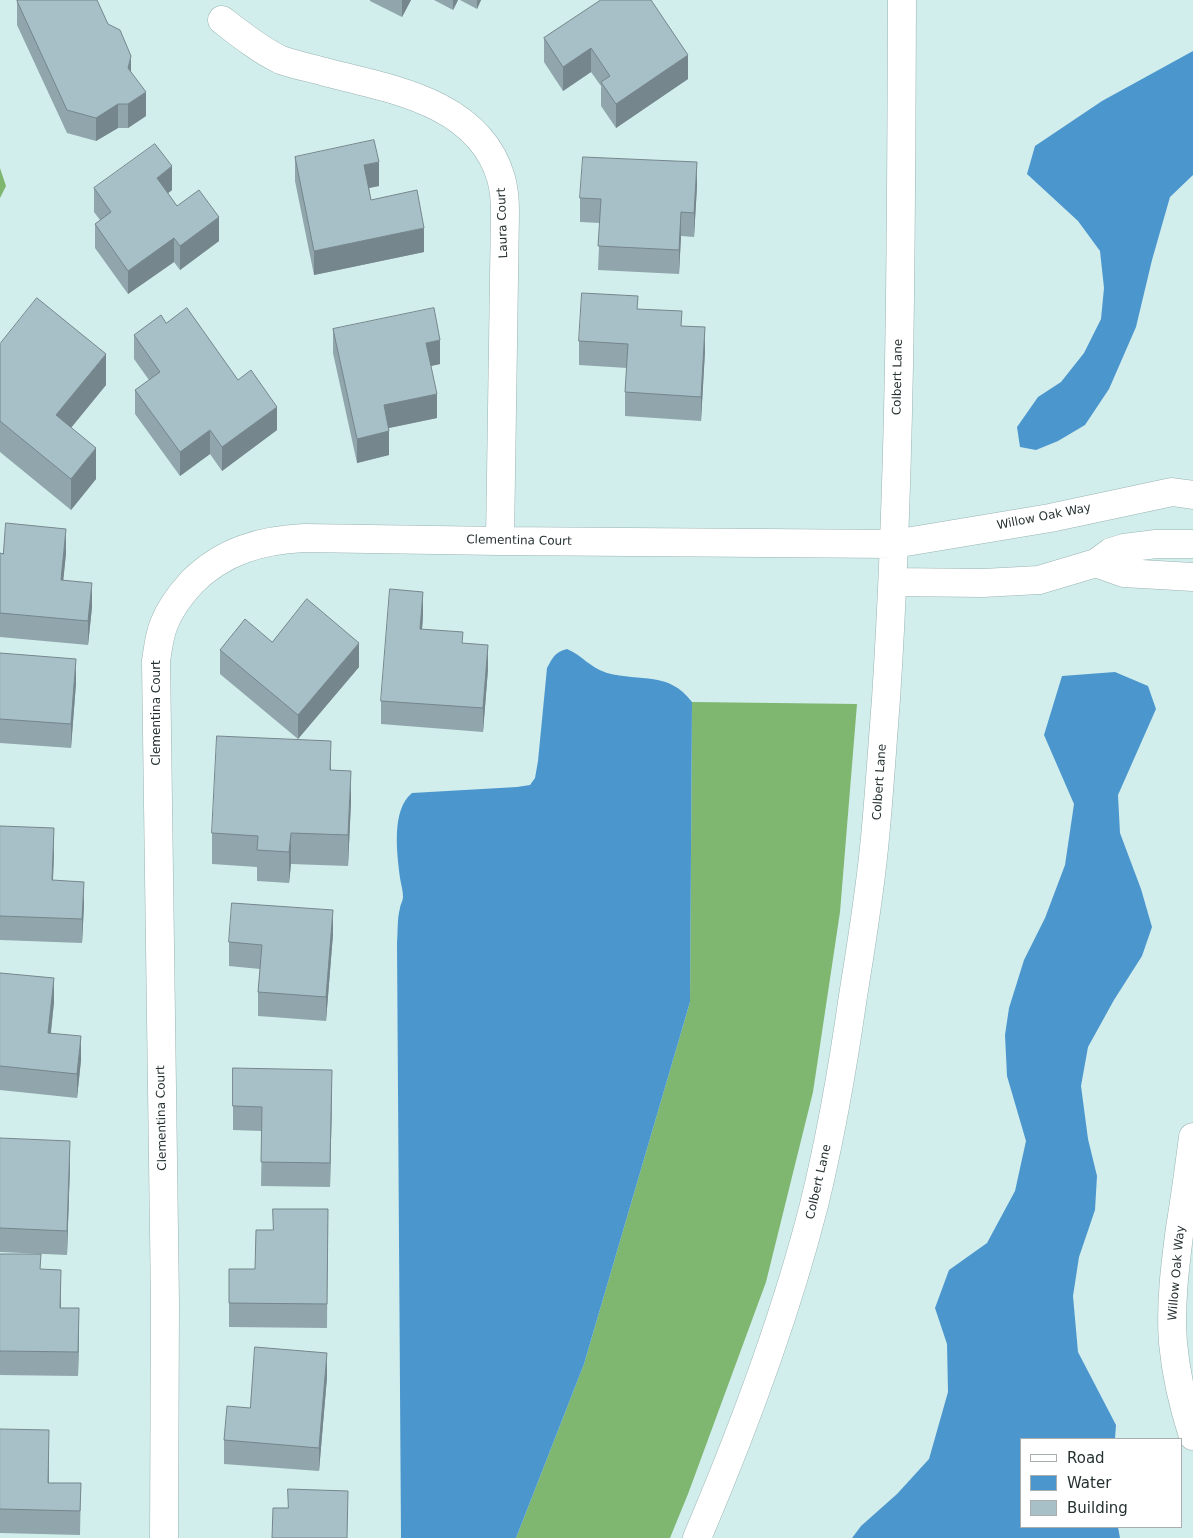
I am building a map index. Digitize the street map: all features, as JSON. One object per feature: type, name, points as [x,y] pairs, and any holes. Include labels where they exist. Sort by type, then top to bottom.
[{"type":"street","name":"Colbert Lane","points":[[697,1538],[745,1419],[785,1305],[803,1246],[830,1133],[866,918],[882,757],[893,582],[897,455],[902,0]]},
{"type":"street","name":"Laura Court","points":[[222,20],[252,42],[281,59],[401,92],[429,102],[459,120],[472,131],[494,160],[501,178],[505,212],[500,541]]},
{"type":"street","name":"Willow Oak Way","points":[[894,544],[1050,518],[1172,492],[1193,495]]},
{"type":"street","name":"Clementina Court","points":[[164,1538],[165,1303],[155,684],[159,640],[164,623],[184,591],[217,561],[232,553],[263,542],[283,539],[894,544]]},
{"type":"street","points":[[893,582],[983,583],[1039,580],[1096,563],[1112,552],[1124,548],[1156,544],[1193,544]]},
{"type":"street","points":[[1096,563],[1124,572],[1193,577]]},
{"type":"street","name":"Willow Oak Way","points":[[1193,1138],[1172,1300],[1173,1342],[1177,1378],[1193,1436]]},
{"type":"green space","points":[[0,168],[6,186],[0,198]]},
{"type":"green space","points":[[692,702],[857,704],[840,912],[813,1092],[766,1282],[670,1538],[516,1538],[584,1364],[690,1002]]},
{"type":"water","points":[[1193,51],[1193,175],[1170,197],[1136,327],[1109,389],[1085,425],[1058,441],[1036,450],[1020,447],[1017,427],[1038,397],[1061,382],[1084,353],[1101,319],[1104,288],[1100,251],[1078,221],[1027,174],[1035,146],[1102,101]]},
{"type":"water","points":[[567,649],[595,668],[607,673],[654,679],[674,686],[692,702],[690,1002],[584,1364],[516,1538],[401,1538],[397,943],[398,917],[403,897],[397,845],[398,821],[405,801],[412,793],[530,785],[535,778],[538,761],[547,668],[555,656]]},
{"type":"water","points":[[1115,672],[1148,686],[1156,709],[1118,795],[1120,833],[1141,889],[1152,927],[1142,956],[1114,1000],[1088,1047],[1081,1086],[1088,1139],[1097,1176],[1095,1210],[1079,1257],[1073,1296],[1078,1352],[1116,1425],[1115,1438],[1020,1438],[1020,1528],[1118,1528],[1120,1538],[852,1538],[861,1526],[897,1494],[929,1459],[948,1392],[947,1344],[935,1308],[949,1270],[987,1243],[1015,1191],[1026,1141],[1007,1076],[1005,1035],[1009,1008],[1024,960],[1045,918],[1065,865],[1074,804],[1044,735],[1062,676]]},
{"type":"building","points":[[97,0],[108,24],[120,30],[131,56],[128,68],[146,92],[128,104],[118,104],[96,118],[67,110],[17,1]]},
{"type":"building","points":[[601,0],[651,0],[688,55],[616,104],[601,82],[610,76],[591,48],[563,67],[544,38]]},
{"type":"building","points":[[374,140],[379,162],[364,165],[371,200],[417,190],[424,228],[314,251],[295,157]]},
{"type":"building","points":[[155,144],[172,166],[157,178],[177,206],[199,190],[219,217],[180,246],[174,238],[128,271],[95,224],[111,212],[94,188]]},
{"type":"building","points":[[583,157],[697,162],[694,213],[681,212],[679,250],[598,246],[601,199],[580,198]]},
{"type":"building","points":[[582,293],[638,296],[637,309],[682,311],[681,326],[705,327],[701,397],[625,392],[628,344],[579,341]]},
{"type":"building","points":[[37,298],[106,354],[56,415],[96,448],[71,479],[0,421],[0,344]]},
{"type":"building","points":[[187,308],[238,380],[251,370],[277,407],[222,447],[210,430],[180,452],[135,390],[160,372],[134,335],[161,315],[166,323]]},
{"type":"building","points":[[434,308],[440,340],[426,343],[437,394],[384,405],[389,431],[357,439],[333,329]]},
{"type":"building","points":[[6,523],[66,529],[61,580],[92,583],[88,621],[0,613],[0,553],[3,554]]},
{"type":"building","points":[[390,589],[423,592],[420,629],[463,632],[462,643],[488,645],[483,708],[381,701]]},
{"type":"building","points":[[307,599],[359,643],[298,715],[220,650],[245,619],[272,642]]},
{"type":"building","points":[[0,653],[76,659],[71,724],[0,719]]},
{"type":"building","points":[[217,736],[331,741],[330,770],[351,771],[348,835],[291,833],[289,852],[257,850],[258,836],[212,833]]},
{"type":"building","points":[[0,826],[54,828],[52,880],[84,882],[82,919],[0,916]]},
{"type":"building","points":[[232,903],[333,910],[326,997],[258,992],[262,945],[229,942]]},
{"type":"building","points":[[0,973],[54,978],[48,1033],[81,1036],[77,1074],[0,1066]]},
{"type":"building","points":[[233,1068],[332,1070],[330,1163],[261,1162],[262,1107],[233,1106]]},
{"type":"building","points":[[0,1138],[70,1141],[67,1231],[0,1228]]},
{"type":"building","points":[[273,1209],[328,1209],[327,1304],[229,1303],[229,1269],[255,1269],[256,1230],[273,1230]]},
{"type":"building","points":[[0,1254],[41,1254],[40,1269],[61,1270],[60,1308],[79,1308],[78,1352],[0,1351]]},
{"type":"building","points":[[255,1347],[327,1353],[319,1448],[224,1440],[227,1406],[250,1408]]},
{"type":"building","points":[[0,1429],[49,1430],[48,1483],[81,1483],[80,1511],[0,1509]]},
{"type":"building","points":[[288,1489],[348,1491],[347,1538],[272,1538],[273,1508],[288,1508]]}]
